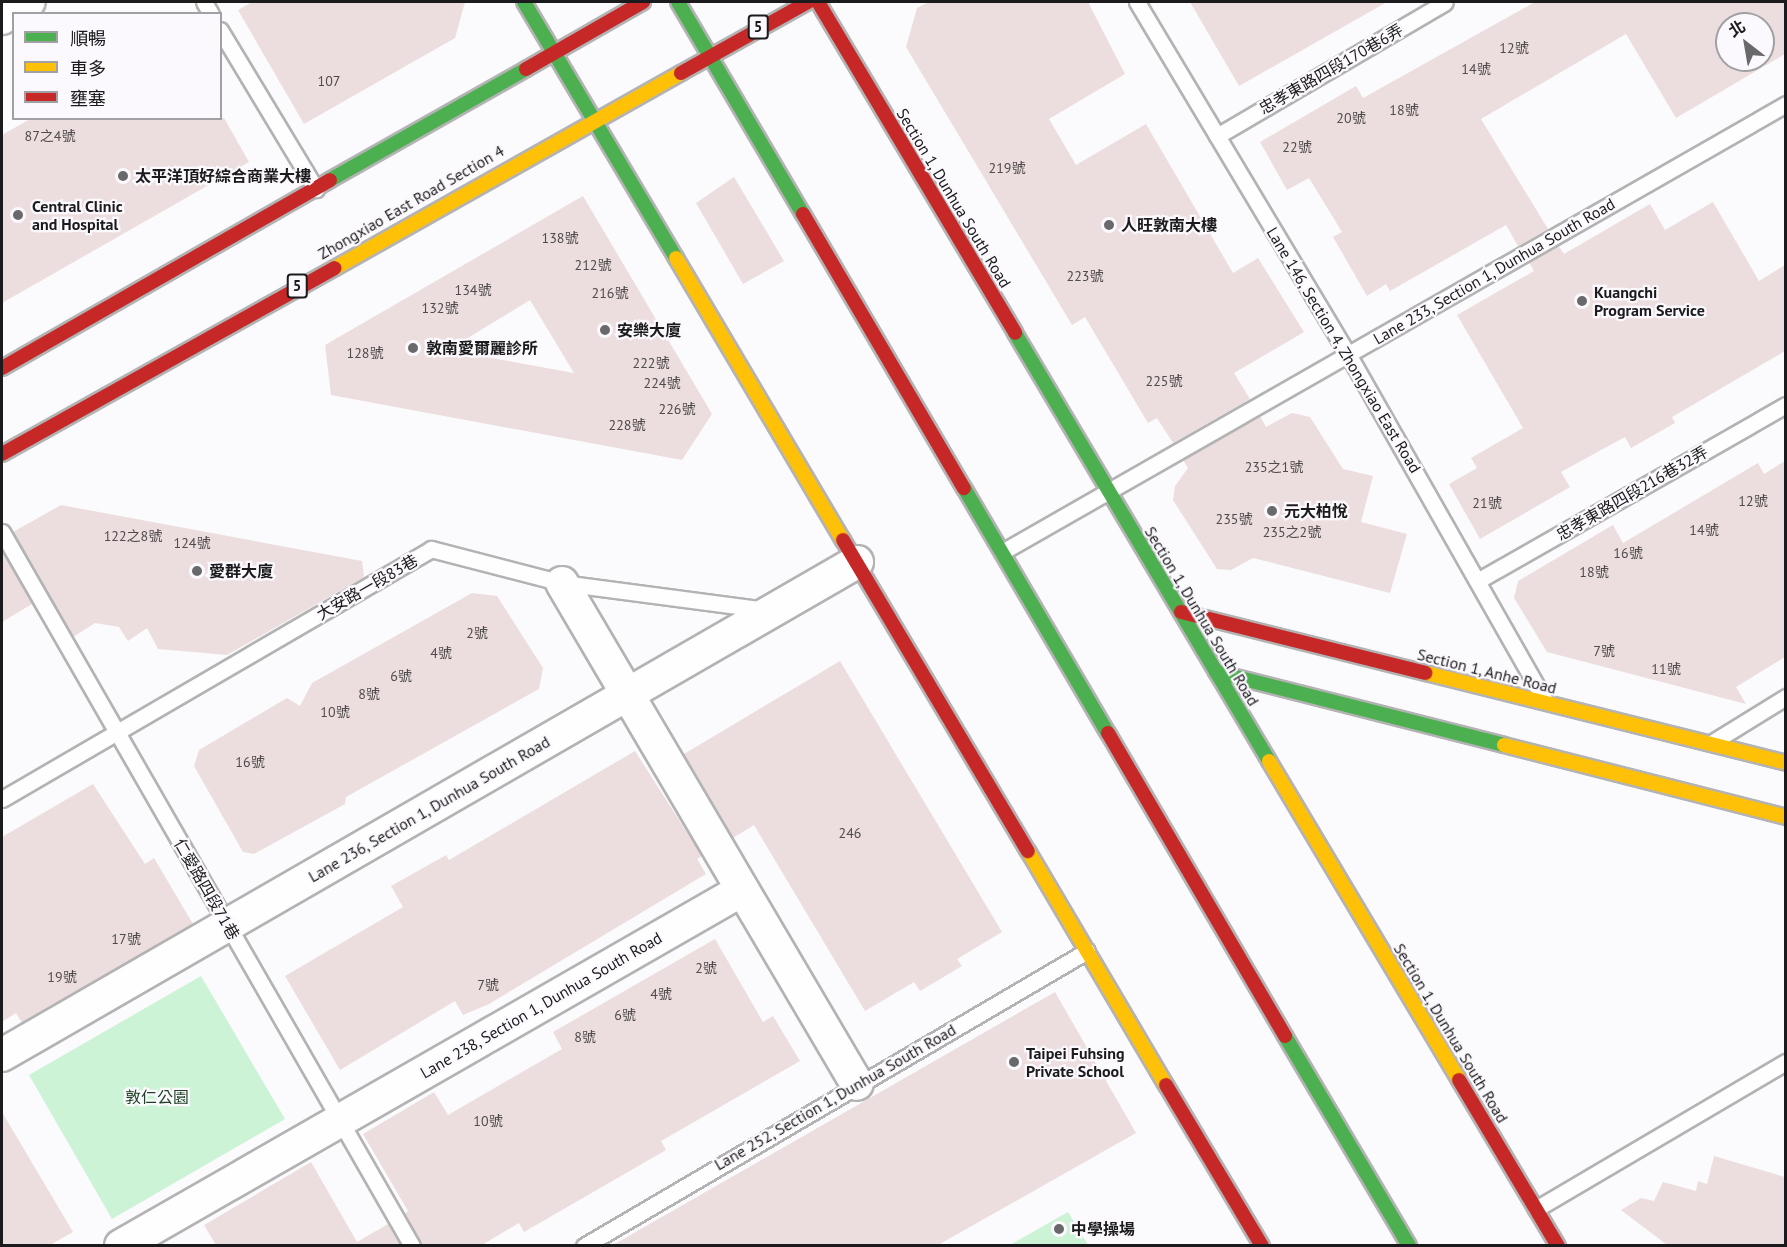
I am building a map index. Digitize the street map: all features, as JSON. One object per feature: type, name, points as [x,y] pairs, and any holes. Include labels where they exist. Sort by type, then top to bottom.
[{"type":"main road","points":[[524,2],[1262,1245]]},
{"type":"main road","points":[[2,368],[643,2]]},
{"type":"main road","points":[[678,2],[1409,1245]]},
{"type":"main road","name":"Zhongxiao East Road Section 4","points":[[2,454],[593,118],[709,53],[808,2]]},
{"type":"main road","name":"Section 1, Dunhua South Road","points":[[818,2],[1558,1245]]},
{"type":"main road","name":"Section 1, Anhe Road","points":[[1181,612],[1785,763]]},
{"type":"main road","points":[[1216,672],[1785,817]]},
{"type":"street","points":[[12,12],[29,2]]},
{"type":"street","name":"Lane 236, Section 1, Dunhua South Road","points":[[2,1055],[857,562]]},
{"type":"street","points":[[562,583],[857,1084]]},
{"type":"street","name":"Lane 238, Section 1, Dunhua South Road","points":[[121,1245],[742,890]]},
{"type":"lane","name":"Lane 146, Section 4, Zhongxiao East Road","points":[[1137,2],[1348,354],[1479,580],[1546,702]]},
{"type":"lane","name":"忠孝東路四段170巷6弄","points":[[1217,136],[1445,2]]},
{"type":"lane","points":[[222,33],[316,189]]},
{"type":"lane","name":"Lane 233, Section 1, Dunhua South Road","points":[[1002,552],[1785,104]]},
{"type":"lane","name":"忠孝東路四段216巷32弄","points":[[1479,580],[1785,405]]},
{"type":"lane","name":"仁愛路四段71巷","points":[[2,532],[412,1245]]},
{"type":"lane","name":"大安路一段83巷","points":[[2,800],[431,549],[562,583],[773,610]]},
{"type":"lane","points":[[1710,744],[1785,697]]},
{"type":"lane","name":"Lane 252, Section 1, Dunhua South Road","points":[[584,1245],[1087,951]]},
{"type":"lane","points":[[1536,1209],[1785,1062]]},
{"type":"green space","name":"敦仁公園","points":[[201,976],[285,1119],[112,1219],[29,1075]]},
{"type":"green space","name":"中學操場","points":[[1068,1212],[1088,1245],[1010,1245]]},
{"type":"building","points":[[252,2],[465,2],[455,38],[304,124],[238,10]]},
{"type":"building","points":[[929,2],[1088,2],[1125,74],[1049,119],[1076,165],[1146,124],[1233,273],[1258,258],[1304,332],[1234,373],[1250,399],[1173,443],[1157,418],[1148,423],[1085,317],[1072,325],[906,47],[917,8]]},
{"type":"building","points":[[1190,2],[1387,2],[1239,86]]},
{"type":"building","points":[[1535,2],[1785,2],[1785,54],[1775,60],[1775,12],[1715,12],[1715,72],[1754,72],[1676,118],[1626,34],[1481,119],[1548,229],[1518,246],[1506,225],[1390,291],[1386,284],[1367,296],[1333,237],[1342,232],[1309,178],[1287,190],[1260,142],[1356,86],[1363,98]]},
{"type":"building","name":"太平洋頂好綜合商業大樓","points":[[224,118],[249,162],[2,303],[2,135],[28,120],[222,120]]},
{"type":"building","points":[[734,177],[784,261],[743,284],[696,203]]},
{"type":"building","points":[[583,196],[712,414],[682,460],[331,395],[325,345]],"holes":[[[530,300],[574,373],[448,350]]]},
{"type":"building","points":[[1713,202],[1759,281],[1785,265],[1785,351],[1672,417],[1675,423],[1631,448],[1625,437],[1561,472],[1570,487],[1480,539],[1449,484],[1477,468],[1471,458],[1523,428],[1457,315],[1534,271],[1529,262],[1558,245],[1564,254],[1650,204],[1665,230]]},
{"type":"building","name":"元大柏悅","points":[[1292,413],[1310,417],[1343,469],[1373,476],[1361,522],[1407,534],[1390,593],[1253,558],[1231,570],[1217,569],[1173,500],[1175,486],[1188,468],[1183,460],[1260,416],[1266,427]]},
{"type":"building","points":[[1785,461],[1785,657],[1736,687],[1746,704],[1547,652],[1514,598],[1518,581],[1613,525],[1623,543],[1758,463],[1764,474]]},
{"type":"building","name":"愛群大廈","points":[[61,505],[362,561],[364,577],[227,655],[158,649],[147,628],[128,641],[119,627],[95,623],[73,637],[13,532]]},
{"type":"building","points":[[2,551],[32,604],[2,622]]},
{"type":"building","points":[[472,593],[497,596],[543,668],[539,689],[346,797],[345,804],[254,854],[243,852],[194,766],[199,750],[287,698],[300,706],[312,683]]},
{"type":"building","points":[[840,661],[1002,932],[957,959],[962,966],[920,991],[914,982],[865,1011],[754,825],[733,838],[684,754]]},
{"type":"building","points":[[635,751],[702,856],[697,859],[706,874],[489,1004],[463,1015],[455,1001],[340,1070],[285,976],[403,907],[391,886],[446,855],[449,860]]},
{"type":"building","points":[[93,784],[145,864],[154,858],[193,924],[22,1023],[16,1013],[2,1022],[2,837]]},
{"type":"building","points":[[715,939],[763,1022],[773,1016],[800,1061],[661,1141],[666,1150],[524,1232],[519,1223],[482,1245],[422,1245],[405,1214],[408,1211],[363,1134],[434,1092],[448,1115],[562,1049],[553,1032]]},
{"type":"building","name":"Taipei Fuhsing Private School","points":[[1055,992],[1136,1133],[938,1245],[613,1245]]},
{"type":"building","points":[[2,1112],[73,1232],[50,1245],[2,1245]]},
{"type":"building","points":[[1714,1156],[1785,1177],[1785,1245],[1667,1245],[1621,1210],[1641,1198],[1654,1201],[1663,1182],[1696,1191],[1698,1181],[1707,1184]]},
{"type":"building","points":[[311,1162],[357,1242],[388,1224],[400,1245],[216,1245],[204,1225]]},
{"type":"traffic: fast","points":[[524,2],[676,258]]},
{"type":"traffic: fast","points":[[678,2],[803,214]]},
{"type":"traffic: fast","points":[[330,180],[526,69]]},
{"type":"traffic: fast","points":[[1015,333],[1269,761]]},
{"type":"traffic: fast","points":[[964,488],[1108,733]]},
{"type":"traffic: fast","points":[[1216,672],[1504,745]]},
{"type":"traffic: fast","points":[[1285,1036],[1409,1246]]},
{"type":"traffic: slow","points":[[335,268],[681,73]]},
{"type":"traffic: slow","points":[[676,258],[843,540]]},
{"type":"traffic: slow","points":[[1426,673],[1786,763]]},
{"type":"traffic: slow","points":[[1504,745],[1786,817]]},
{"type":"traffic: slow","points":[[1269,761],[1459,1080]]},
{"type":"traffic: slow","points":[[1028,851],[1166,1085]]},
{"type":"traffic: jam","points":[[526,69],[643,2]]},
{"type":"traffic: jam","points":[[681,73],[808,2]]},
{"type":"traffic: jam","points":[[818,2],[1015,333]]},
{"type":"traffic: jam","points":[[2,368],[330,180]]},
{"type":"traffic: jam","points":[[803,214],[964,488]]},
{"type":"traffic: jam","points":[[2,454],[335,268]]},
{"type":"traffic: jam","points":[[843,540],[1028,851]]},
{"type":"traffic: jam","points":[[1181,612],[1426,673]]},
{"type":"traffic: jam","points":[[1108,733],[1285,1036]]},
{"type":"traffic: jam","points":[[1459,1080],[1558,1246]]},
{"type":"traffic: jam","points":[[1166,1085],[1262,1246]]},
{"type":"place","name":"太平洋頂好綜合商業大樓","points":[[123,176]]},
{"type":"place","name":"Central Clinic and Hospital","points":[[18,215]]},
{"type":"place","name":"人旺敦南大樓","points":[[1109,225]]},
{"type":"place","name":"Kuangchi Program Service","points":[[1582,301]]},
{"type":"place","name":"安樂大廈","points":[[605,330]]},
{"type":"place","name":"敦南愛爾麗診所","points":[[413,348]]},
{"type":"place","name":"元大柏悅","points":[[1272,511]]},
{"type":"place","name":"愛群大廈","points":[[197,571]]},
{"type":"place","name":"Taipei Fuhsing Private School","points":[[1014,1062]]},
{"type":"place","name":"中學操場","points":[[1059,1229]]}]
